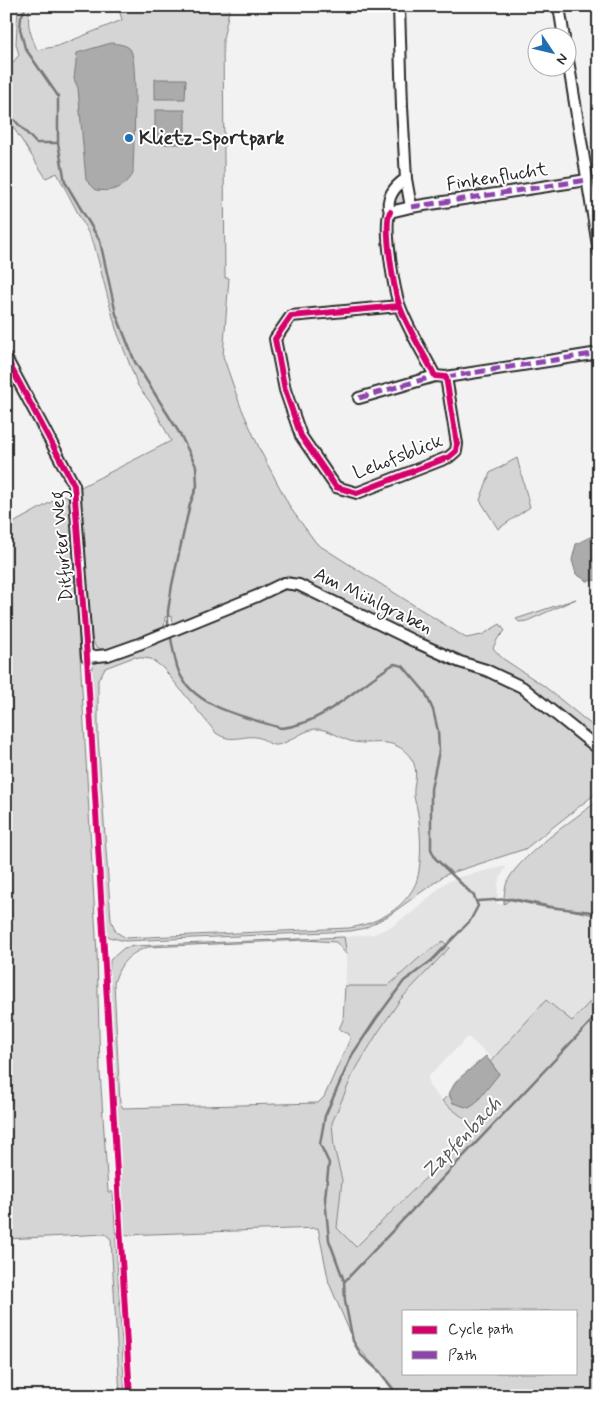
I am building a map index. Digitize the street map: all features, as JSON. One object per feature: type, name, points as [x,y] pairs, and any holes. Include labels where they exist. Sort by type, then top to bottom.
[{"type":"street","points":[[399,6],[399,65],[406,179],[411,208]]},
{"type":"street","points":[[559,6],[562,28]]},
{"type":"street","points":[[571,78],[599,252]]},
{"type":"street","points":[[406,179],[391,195],[388,202],[390,212],[386,218],[387,240],[399,306],[435,376]]},
{"type":"street","name":"Finkenflucht","points":[[390,212],[587,180]]},
{"type":"street","name":"Lehofsblick","points":[[399,306],[291,316],[275,339],[285,390],[301,436],[336,487],[357,493],[449,457],[456,451],[457,444],[446,377]]},
{"type":"street","points":[[359,398],[435,376],[446,377],[599,353]]},
{"type":"street","name":"Ditfurter Weg","points":[[6,358],[74,485],[86,657]]},
{"type":"street","name":"Am Mühlgraben","points":[[86,657],[108,655],[257,596],[284,583],[299,585],[418,643],[460,662],[486,670],[522,687],[599,749]]},
{"type":"shaded area","points":[[18,6],[31,6],[29,23],[37,50],[58,46],[122,20],[118,6],[230,6],[223,39],[225,278],[229,278],[223,356],[240,405],[261,452],[291,509],[317,544],[466,638],[482,635],[500,624],[505,631],[498,638],[493,648],[502,658],[544,686],[599,731],[599,743],[526,687],[417,639],[287,575],[275,584],[173,626],[172,616],[165,617],[164,629],[121,646],[103,650],[95,646],[91,636],[79,488],[171,441],[153,406],[138,386],[116,329],[94,244],[57,173],[46,178],[6,116],[6,71],[19,55],[16,44]]},
{"type":"shaded area","points":[[111,43],[128,47],[133,57],[135,88],[133,174],[122,186],[102,191],[96,190],[86,180],[78,88],[74,79],[77,53]]},
{"type":"shaded area","points":[[155,79],[186,79],[185,99],[155,99]]},
{"type":"shaded area","points":[[155,110],[185,110],[185,144],[155,144]]},
{"type":"shaded area","points":[[403,188],[405,203],[398,205],[395,200]]},
{"type":"shaded area","points":[[517,458],[530,507],[498,529],[480,500],[490,473]]},
{"type":"shaded area","points":[[64,495],[70,498],[72,514],[97,954],[100,1072],[108,1192],[113,1192],[125,1396],[120,1396],[111,1239],[105,1234],[6,1239],[6,527]]},
{"type":"shaded area","points":[[599,536],[599,580],[587,581],[576,574],[572,560],[576,544],[590,537]]},
{"type":"shaded area","points":[[288,589],[317,597],[405,643],[516,689],[599,754],[599,791],[525,849],[445,875],[388,916],[365,928],[351,931],[125,941],[109,937],[106,932],[91,672],[94,664]],"holes":[[[134,657],[151,659],[163,668],[216,733],[222,736],[233,739],[254,737],[272,745],[277,745],[310,730],[320,729],[354,742],[389,743],[406,752],[412,759],[416,773],[414,796],[419,820],[420,857],[414,887],[402,903],[378,920],[349,928],[126,938],[116,932],[111,920],[98,737],[98,680],[105,668]]]},
{"type":"shaded area","points":[[576,599],[527,621],[519,622],[516,619]]},
{"type":"shaded area","points":[[599,800],[599,916],[512,898],[504,904],[506,885],[511,875],[521,863],[547,839]]},
{"type":"shaded area","points":[[506,866],[498,883],[497,904],[504,904],[512,898],[599,916],[599,992],[572,1021],[546,1000],[493,1059],[468,1037],[428,1077],[429,1086],[442,1101],[477,1127],[356,1248],[337,1228],[342,1180],[334,1147],[332,1123],[353,1074],[377,1034],[400,1000],[448,948],[419,958],[388,986],[345,986],[347,955],[344,937],[374,934],[392,926],[414,911],[445,883],[459,877]]},
{"type":"shaded area","points":[[344,937],[347,955],[336,942],[305,940],[148,947],[130,956],[119,970],[114,983],[120,1103],[123,1108],[318,1103],[324,1097],[350,1039],[349,1034],[339,1029],[343,1020],[345,986],[388,986],[419,958],[443,941],[449,948],[400,1000],[377,1034],[353,1074],[332,1123],[334,1147],[342,1180],[337,1228],[356,1247],[476,1128],[442,1101],[449,1094],[453,1103],[499,1074],[490,1062],[546,1000],[572,1021],[599,992],[599,1396],[394,1396],[393,1387],[355,1344],[329,1283],[318,1228],[124,1235],[109,982],[110,960],[124,948]]},
{"type":"shaded area","points":[[486,1056],[499,1074],[475,1104],[469,1108],[453,1103],[449,1094],[456,1081]]},
{"type":"waterway","points":[[26,6],[21,17],[20,29],[25,48],[58,96],[58,143],[65,182],[100,241],[116,314],[135,362],[180,434],[196,466],[197,486],[190,504],[172,585],[168,611],[168,629]]},
{"type":"waterway","points":[[6,111],[36,143],[58,143]]},
{"type":"waterway","points":[[170,634],[179,672],[186,684],[196,694],[209,703],[223,709],[281,728],[297,725],[327,712],[394,664],[403,666],[425,692],[433,710],[438,731],[439,751],[431,789],[431,849],[435,858],[474,896],[478,906],[470,921],[431,961],[404,981],[352,1055],[325,1116],[320,1144],[329,1163],[325,1198],[329,1240],[344,1281],[345,1301],[353,1341],[361,1355],[380,1372],[398,1396]]},
{"type":"waterway","points":[[478,901],[510,899],[548,907],[592,912],[599,916]]},
{"type":"waterway","name":"Zapfenbach","points":[[345,1281],[599,1013]]},
{"type":"marked path","points":[[411,207],[587,180]]},
{"type":"marked path","points":[[446,377],[599,353]]},
{"type":"marked path","points":[[359,398],[435,376]]},
{"type":"cycle path","points":[[390,212],[388,230],[392,273],[400,307],[435,376],[446,377],[457,444],[456,451],[449,457],[357,493],[336,487],[301,436],[285,390],[275,339],[291,316],[399,306]]},
{"type":"cycle path","points":[[6,358],[74,485],[87,657],[130,1396]]},
{"type":"place","name":"Klietz-Sportpark","points":[[129,138]]}]
